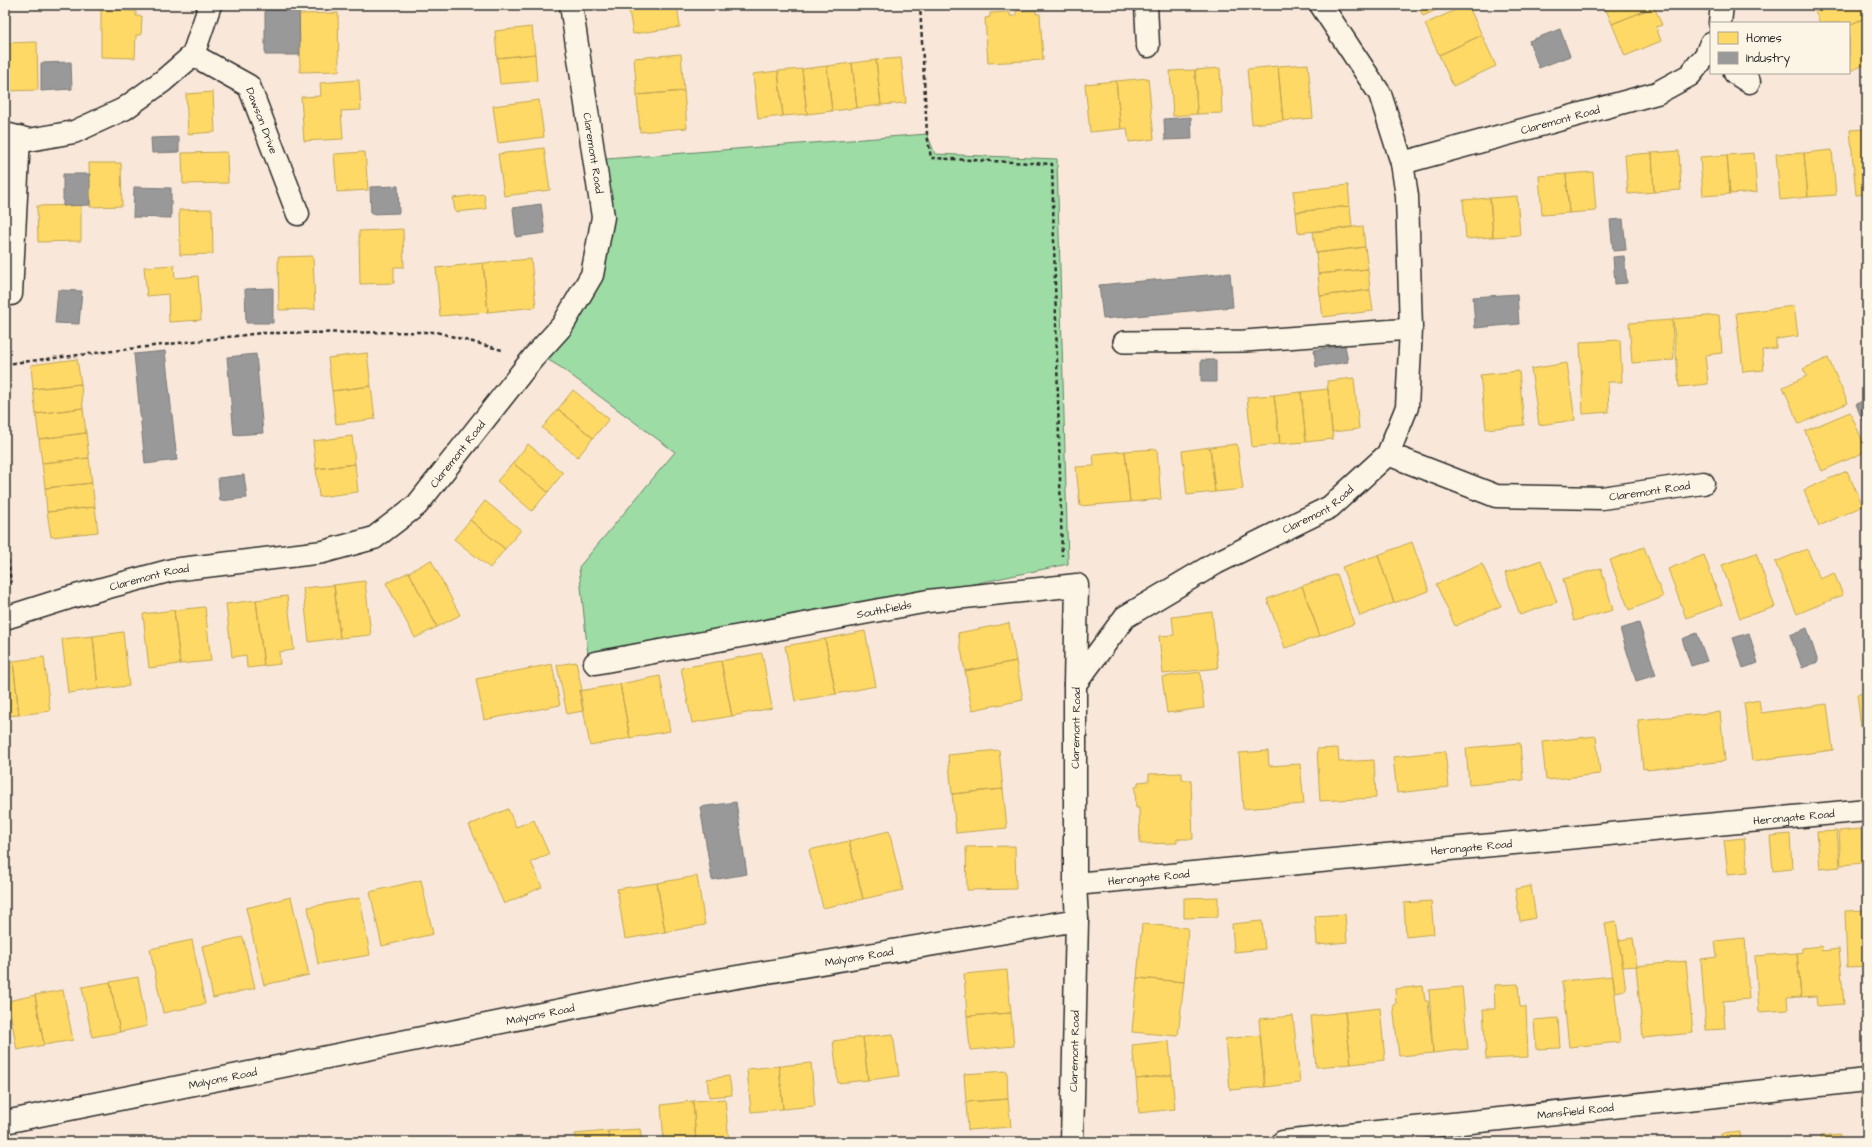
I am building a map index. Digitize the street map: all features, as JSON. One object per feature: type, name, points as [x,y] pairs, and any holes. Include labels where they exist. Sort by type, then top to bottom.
[{"type":"street","points":[[11,294],[12,136],[29,140],[74,132],[124,109],[193,55],[210,5]]},
{"type":"street","name":"Claremont Road","points":[[9,617],[68,598],[172,570],[323,552],[374,538],[417,505],[533,358],[562,326],[592,275],[603,217],[571,5]]},
{"type":"street","points":[[1146,5],[1148,46]]},
{"type":"street","name":"Claremont Road","points":[[1072,1142],[1077,920],[1075,884],[1075,684],[1125,617],[1216,563],[1330,507],[1388,454],[1407,407],[1411,329],[1407,196],[1402,163],[1380,94],[1321,5]]},
{"type":"street","points":[[1720,22],[1722,5]]},
{"type":"street","name":"Claremont Road","points":[[1402,163],[1657,93],[1690,75],[1709,52]]},
{"type":"street","name":"Dawson Drive","points":[[193,55],[249,86],[298,214]]},
{"type":"street","name":"Claremont Road","points":[[1388,454],[1496,496],[1602,498],[1703,483]]},
{"type":"street","points":[[1075,684],[1077,585]]},
{"type":"street","name":"Southfields","points":[[596,663],[928,601],[1077,585]]},
{"type":"street","name":"Herongate Road","points":[[1075,884],[1867,810]]},
{"type":"street","name":"Malyons Road","points":[[5,1122],[660,990],[1077,920]]},
{"type":"street","name":"Mansfield Road","points":[[1283,1142],[1867,1080]]},
{"type":"lane","points":[[1124,342],[1244,341],[1411,329]]},
{"type":"path","points":[[920,5],[927,134],[931,158],[1052,164],[1061,554],[1077,585]]},
{"type":"path","points":[[5,364],[260,333],[436,332],[533,358]]},
{"type":"path","points":[[5,532],[9,617]]},
{"type":"green space","points":[[927,134],[935,154],[1057,159],[1068,564],[589,665],[579,567],[675,452],[560,367],[545,358],[592,275],[594,160]]},
{"type":"building: Homes","points":[[299,5],[338,5],[338,8],[299,9]]},
{"type":"building: Homes","points":[[628,5],[677,5],[680,27],[633,34]]},
{"type":"building: Homes","points":[[1418,5],[1447,5],[1423,16]]},
{"type":"building: Homes","points":[[1468,5],[1482,35],[1439,55],[1425,24]]},
{"type":"building: Homes","points":[[1604,5],[1653,5],[1654,7],[1612,24]]},
{"type":"building: Homes","points":[[1829,5],[1863,5],[1867,17],[1850,25],[1850,22],[1820,22],[1815,11]]},
{"type":"building: Homes","points":[[1654,7],[1662,25],[1656,27],[1661,41],[1625,56],[1612,24]]},
{"type":"building: Homes","points":[[101,10],[136,11],[136,16],[142,16],[141,35],[136,35],[135,58],[101,57]]},
{"type":"building: Homes","points":[[1036,10],[1036,14],[1040,14],[1043,60],[988,63],[985,18],[990,17],[990,13],[1010,12],[1010,16],[1016,16],[1016,11]]},
{"type":"building: Homes","points":[[338,13],[339,71],[300,72],[299,14]]},
{"type":"building: Homes","points":[[1867,17],[1867,64],[1850,71],[1850,25]]},
{"type":"building: Homes","points":[[532,27],[535,54],[497,58],[495,31]]},
{"type":"building: Homes","points":[[1482,35],[1496,66],[1453,86],[1439,55]]},
{"type":"building: Homes","points":[[37,42],[38,90],[8,91],[6,43]]},
{"type":"building: Homes","points":[[535,54],[537,81],[500,84],[497,58]]},
{"type":"building: Homes","points":[[681,54],[684,91],[637,95],[634,58]]},
{"type":"building: Homes","points":[[901,58],[906,103],[881,105],[876,60]]},
{"type":"building: Homes","points":[[876,60],[881,105],[857,108],[852,63]]},
{"type":"building: Homes","points":[[852,63],[857,108],[832,111],[827,66]]},
{"type":"building: Homes","points":[[1308,64],[1313,118],[1283,121],[1278,66]]},
{"type":"building: Homes","points":[[827,66],[832,111],[807,114],[802,69]]},
{"type":"building: Homes","points":[[1278,66],[1283,121],[1252,124],[1247,69]]},
{"type":"building: Homes","points":[[1220,68],[1222,113],[1197,114],[1195,70]]},
{"type":"building: Homes","points":[[802,69],[807,114],[783,116],[778,71]]},
{"type":"building: Homes","points":[[1195,70],[1197,114],[1173,116],[1170,71]]},
{"type":"building: Homes","points":[[778,71],[783,116],[758,119],[753,74]]},
{"type":"building: Homes","points":[[1148,78],[1154,139],[1129,142],[1127,128],[1121,129],[1116,81]]},
{"type":"building: Homes","points":[[359,80],[361,110],[341,111],[343,139],[304,141],[301,97],[321,96],[320,83]]},
{"type":"building: Homes","points":[[1116,81],[1121,129],[1090,132],[1085,84]]},
{"type":"building: Homes","points":[[684,91],[687,128],[640,132],[637,95]]},
{"type":"building: Homes","points":[[213,92],[215,132],[188,134],[186,94]]},
{"type":"building: Homes","points":[[539,100],[544,137],[498,143],[493,106]]},
{"type":"building: Homes","points":[[1867,129],[1867,194],[1856,195],[1850,130]]},
{"type":"building: Homes","points":[[544,148],[550,190],[504,196],[498,154]]},
{"type":"building: Homes","points":[[1832,150],[1836,195],[1808,197],[1804,153]]},
{"type":"building: Homes","points":[[1679,151],[1681,190],[1654,192],[1652,153]]},
{"type":"building: Homes","points":[[227,152],[228,183],[183,184],[182,153]]},
{"type":"building: Homes","points":[[365,152],[368,190],[337,192],[334,154]]},
{"type":"building: Homes","points":[[1652,153],[1654,192],[1628,194],[1625,155]]},
{"type":"building: Homes","points":[[1754,153],[1757,192],[1730,194],[1727,155]]},
{"type":"building: Homes","points":[[1804,153],[1808,197],[1780,200],[1776,154]]},
{"type":"building: Homes","points":[[1727,155],[1730,194],[1703,196],[1700,157]]},
{"type":"building: Homes","points":[[89,163],[121,163],[122,206],[90,207]]},
{"type":"building: Homes","points":[[1593,172],[1596,211],[1569,213],[1566,174]]},
{"type":"building: Homes","points":[[1566,174],[1569,213],[1542,215],[1539,176]]},
{"type":"building: Homes","points":[[1348,185],[1350,206],[1296,212],[1293,191]]},
{"type":"building: Homes","points":[[484,194],[486,209],[455,212],[453,198]]},
{"type":"building: Homes","points":[[1517,196],[1520,235],[1493,237],[1490,198]]},
{"type":"building: Homes","points":[[1490,198],[1493,237],[1466,239],[1463,200]]},
{"type":"building: Homes","points":[[81,205],[81,241],[38,242],[37,206]]},
{"type":"building: Homes","points":[[1350,206],[1352,227],[1298,233],[1296,212]]},
{"type":"building: Homes","points":[[212,209],[213,254],[180,255],[179,210]]},
{"type":"building: Homes","points":[[1363,226],[1365,247],[1316,253],[1313,232]]},
{"type":"building: Homes","points":[[403,229],[404,267],[394,267],[394,283],[360,284],[359,231]]},
{"type":"building: Homes","points":[[1365,247],[1368,269],[1318,274],[1316,253]]},
{"type":"building: Homes","points":[[313,256],[315,309],[279,310],[278,257]]},
{"type":"building: Homes","points":[[531,259],[536,307],[488,312],[483,263]]},
{"type":"building: Homes","points":[[483,263],[488,312],[440,316],[436,268]]},
{"type":"building: Homes","points":[[174,265],[175,278],[198,276],[201,320],[169,322],[168,294],[147,296],[144,267]]},
{"type":"building: Homes","points":[[1368,269],[1370,290],[1320,296],[1318,274]]},
{"type":"building: Homes","points":[[1370,290],[1373,311],[1323,317],[1320,296]]},
{"type":"building: Homes","points":[[1794,306],[1798,336],[1776,339],[1776,348],[1762,350],[1764,370],[1743,372],[1736,313]]},
{"type":"building: Homes","points":[[1719,315],[1722,353],[1705,355],[1708,384],[1679,387],[1673,319]]},
{"type":"building: Homes","points":[[1672,320],[1674,360],[1632,363],[1629,323]]},
{"type":"building: Homes","points":[[1620,340],[1622,382],[1608,382],[1609,412],[1583,414],[1580,342]]},
{"type":"building: Homes","points":[[367,353],[371,386],[332,391],[328,358]]},
{"type":"building: Homes","points":[[1828,358],[1848,403],[1799,424],[1783,387],[1807,376],[1803,369]]},
{"type":"building: Homes","points":[[77,359],[81,384],[33,389],[31,365]]},
{"type":"building: Homes","points":[[1567,363],[1575,420],[1539,425],[1531,369]]},
{"type":"building: Homes","points":[[1519,371],[1524,425],[1486,429],[1480,375]]},
{"type":"building: Homes","points":[[1354,378],[1359,429],[1332,432],[1327,381]]},
{"type":"building: Homes","points":[[81,384],[83,408],[36,414],[33,389]]},
{"type":"building: Homes","points":[[371,386],[375,419],[336,424],[332,391]]},
{"type":"building: Homes","points":[[1328,389],[1333,439],[1306,442],[1301,392]]},
{"type":"building: Homes","points":[[573,390],[609,419],[593,438],[558,409]]},
{"type":"building: Homes","points":[[1301,392],[1306,442],[1280,444],[1274,395]]},
{"type":"building: Homes","points":[[1274,395],[1280,444],[1252,447],[1247,397]]},
{"type":"building: Homes","points":[[83,408],[86,433],[39,439],[36,414]]},
{"type":"building: Homes","points":[[558,409],[593,438],[578,457],[542,428]]},
{"type":"building: Homes","points":[[1850,412],[1867,451],[1822,471],[1805,431]]},
{"type":"building: Homes","points":[[86,433],[89,458],[42,463],[39,439]]},
{"type":"building: Homes","points":[[352,436],[355,464],[316,469],[313,441]]},
{"type":"building: Homes","points":[[528,444],[563,473],[548,492],[513,463]]},
{"type":"building: Homes","points":[[1237,444],[1243,489],[1215,492],[1210,447]]},
{"type":"building: Homes","points":[[1210,447],[1215,492],[1187,495],[1182,451]]},
{"type":"building: Homes","points":[[1157,449],[1161,499],[1130,502],[1125,451]]},
{"type":"building: Homes","points":[[1125,451],[1130,502],[1080,506],[1076,467],[1094,466],[1093,454]]},
{"type":"building: Homes","points":[[89,458],[92,483],[45,488],[42,463]]},
{"type":"building: Homes","points":[[513,463],[548,492],[532,511],[497,481]]},
{"type":"building: Homes","points":[[355,464],[358,492],[319,497],[316,469]]},
{"type":"building: Homes","points":[[1847,471],[1863,506],[1819,526],[1804,490]]},
{"type":"building: Homes","points":[[92,483],[95,507],[47,512],[45,488]]},
{"type":"building: Homes","points":[[485,501],[521,530],[505,549],[470,520]]},
{"type":"building: Homes","points":[[95,507],[98,532],[51,537],[47,512]]},
{"type":"building: Homes","points":[[470,520],[505,549],[490,568],[454,539]]},
{"type":"building: Homes","points":[[1412,542],[1429,591],[1394,603],[1378,555]]},
{"type":"building: Homes","points":[[1644,547],[1663,597],[1629,610],[1610,560]]},
{"type":"building: Homes","points":[[1807,549],[1820,579],[1834,573],[1843,595],[1797,614],[1775,562]]},
{"type":"building: Homes","points":[[1756,553],[1775,607],[1740,618],[1722,565]]},
{"type":"building: Homes","points":[[1378,555],[1394,603],[1360,616],[1342,567]]},
{"type":"building: Homes","points":[[1704,555],[1722,605],[1686,618],[1668,569]]},
{"type":"building: Homes","points":[[431,560],[460,615],[437,627],[409,572]]},
{"type":"building: Homes","points":[[1541,560],[1557,602],[1520,615],[1505,573]]},
{"type":"building: Homes","points":[[1482,564],[1501,606],[1455,626],[1436,584]]},
{"type":"building: Homes","points":[[1601,568],[1613,610],[1574,621],[1563,579]]},
{"type":"building: Homes","points":[[409,572],[437,627],[415,638],[386,583]]},
{"type":"building: Homes","points":[[1337,574],[1354,624],[1320,636],[1302,586]]},
{"type":"building: Homes","points":[[365,581],[371,635],[340,638],[334,585]]},
{"type":"building: Homes","points":[[334,585],[340,638],[309,642],[303,588]]},
{"type":"building: Homes","points":[[1302,586],[1320,636],[1285,648],[1267,599]]},
{"type":"building: Homes","points":[[287,596],[294,650],[279,652],[280,664],[264,666],[256,600]]},
{"type":"building: Homes","points":[[256,600],[264,666],[247,668],[246,655],[232,657],[226,604]]},
{"type":"building: Homes","points":[[205,607],[211,661],[180,664],[174,610]]},
{"type":"building: Homes","points":[[174,610],[180,664],[149,668],[143,614]]},
{"type":"building: Homes","points":[[1212,612],[1218,668],[1163,674],[1159,636],[1174,635],[1172,617]]},
{"type":"building: Homes","points":[[1009,623],[1016,661],[965,671],[958,633]]},
{"type":"building: Homes","points":[[865,631],[876,686],[836,694],[825,639]]},
{"type":"building: Homes","points":[[123,632],[129,686],[98,689],[93,636]]},
{"type":"building: Homes","points":[[93,636],[98,689],[68,693],[62,639]]},
{"type":"building: Homes","points":[[825,639],[836,694],[795,701],[785,646]]},
{"type":"building: Homes","points":[[762,653],[772,708],[732,716],[721,661]]},
{"type":"building: Homes","points":[[44,657],[50,711],[19,715],[13,661]]},
{"type":"building: Homes","points":[[13,661],[19,715],[5,716],[5,662]]},
{"type":"building: Homes","points":[[721,661],[732,716],[692,723],[681,668]]},
{"type":"building: Homes","points":[[1016,661],[1023,700],[972,710],[965,671]]},
{"type":"building: Homes","points":[[576,662],[582,690],[579,691],[583,711],[567,714],[557,665]]},
{"type":"building: Homes","points":[[552,664],[560,705],[484,720],[476,679]]},
{"type":"building: Homes","points":[[1200,672],[1204,708],[1167,713],[1162,677]]},
{"type":"building: Homes","points":[[660,676],[670,731],[630,738],[620,684]]},
{"type":"building: Homes","points":[[620,684],[630,738],[590,746],[580,691]]},
{"type":"building: Homes","points":[[1867,693],[1867,744],[1863,744],[1857,694]]},
{"type":"building: Homes","points":[[1759,700],[1761,713],[1827,704],[1833,750],[1752,761],[1744,703]]},
{"type":"building: Homes","points":[[1720,712],[1725,761],[1647,770],[1647,768],[1643,769],[1638,720]]},
{"type":"building: Homes","points":[[1596,736],[1600,774],[1546,780],[1542,742]]},
{"type":"building: Homes","points":[[1520,743],[1523,780],[1469,785],[1466,748]]},
{"type":"building: Homes","points":[[1338,748],[1339,762],[1374,760],[1376,798],[1320,801],[1317,749]]},
{"type":"building: Homes","points":[[999,750],[1003,789],[952,794],[948,755]]},
{"type":"building: Homes","points":[[1268,751],[1269,766],[1300,764],[1304,804],[1243,809],[1239,753]]},
{"type":"building: Homes","points":[[1445,751],[1449,787],[1397,793],[1393,757]]},
{"type":"building: Homes","points":[[1182,773],[1182,780],[1191,780],[1193,839],[1177,839],[1177,843],[1140,844],[1139,808],[1136,808],[1135,787],[1138,786],[1138,782],[1149,781],[1149,774]]},
{"type":"building: Homes","points":[[1003,789],[1007,828],[956,833],[952,794]]},
{"type":"building: Homes","points":[[508,809],[516,827],[534,820],[549,854],[531,862],[542,887],[504,904],[469,825]]},
{"type":"building: Homes","points":[[1861,829],[1863,863],[1841,865],[1839,831]]},
{"type":"building: Homes","points":[[889,831],[903,890],[863,899],[849,841]]},
{"type":"building: Homes","points":[[1837,831],[1840,867],[1820,869],[1817,832]]},
{"type":"building: Homes","points":[[1790,834],[1792,869],[1773,871],[1770,836]]},
{"type":"building: Homes","points":[[1744,838],[1748,872],[1728,874],[1724,840]]},
{"type":"building: Homes","points":[[849,841],[863,899],[823,908],[809,850]]},
{"type":"building: Homes","points":[[1015,846],[1016,889],[967,890],[966,847]]},
{"type":"building: Homes","points":[[697,876],[705,925],[665,932],[657,883]]},
{"type":"building: Homes","points":[[421,880],[433,934],[382,946],[370,892]]},
{"type":"building: Homes","points":[[657,883],[665,932],[625,939],[617,889]]},
{"type":"building: Homes","points":[[1531,886],[1536,918],[1520,921],[1515,889]]},
{"type":"building: Homes","points":[[291,897],[309,975],[264,985],[246,908]]},
{"type":"building: Homes","points":[[1218,897],[1218,917],[1184,918],[1184,898]]},
{"type":"building: Homes","points":[[360,898],[370,955],[318,964],[308,907]]},
{"type":"building: Homes","points":[[1431,901],[1434,934],[1406,937],[1404,903]]},
{"type":"building: Homes","points":[[1867,910],[1867,966],[1847,967],[1845,911]]},
{"type":"building: Homes","points":[[1345,914],[1347,942],[1317,945],[1315,916]]},
{"type":"building: Homes","points":[[1262,921],[1265,949],[1234,952],[1232,924]]},
{"type":"building: Homes","points":[[1616,921],[1626,990],[1615,992],[1605,923]]},
{"type":"building: Homes","points":[[1142,924],[1188,928],[1184,982],[1137,978]]},
{"type":"building: Homes","points":[[243,937],[255,988],[213,998],[202,946]]},
{"type":"building: Homes","points":[[1633,938],[1637,966],[1623,967],[1619,940]]},
{"type":"building: Homes","points":[[1745,938],[1749,999],[1723,1001],[1725,1029],[1706,1030],[1701,959],[1717,957],[1715,941]]},
{"type":"building: Homes","points":[[192,940],[205,1004],[163,1013],[150,949]]},
{"type":"building: Homes","points":[[1821,946],[1822,951],[1839,949],[1844,1004],[1817,1006],[1816,996],[1801,997],[1797,953],[1802,952],[1802,948]]},
{"type":"building: Homes","points":[[1797,953],[1801,997],[1787,998],[1788,1010],[1759,1012],[1755,956]]},
{"type":"building: Homes","points":[[1686,961],[1693,1033],[1643,1038],[1636,966]]},
{"type":"building: Homes","points":[[1007,970],[1011,1013],[967,1016],[964,974]]},
{"type":"building: Homes","points":[[1613,976],[1620,1042],[1569,1047],[1562,981]]},
{"type":"building: Homes","points":[[138,977],[147,1026],[120,1032],[110,982]]},
{"type":"building: Homes","points":[[1137,978],[1184,982],[1178,1036],[1132,1032]]},
{"type":"building: Homes","points":[[110,982],[120,1032],[92,1037],[82,987]]},
{"type":"building: Homes","points":[[1518,984],[1520,1007],[1526,1007],[1528,1057],[1486,1059],[1483,1009],[1495,1009],[1494,985]]},
{"type":"building: Homes","points":[[1423,986],[1425,1001],[1428,1001],[1433,1053],[1399,1056],[1393,1005],[1396,1004],[1395,989]]},
{"type":"building: Homes","points":[[1462,987],[1468,1049],[1433,1053],[1429,990]]},
{"type":"building: Homes","points":[[63,990],[73,1040],[44,1045],[35,995]]},
{"type":"building: Homes","points":[[35,995],[44,1045],[17,1050],[8,1001]]},
{"type":"building: Homes","points":[[1380,1008],[1385,1060],[1351,1064],[1345,1012]]},
{"type":"building: Homes","points":[[1345,1012],[1351,1064],[1316,1067],[1311,1016]]},
{"type":"building: Homes","points":[[1011,1013],[1014,1046],[970,1050],[967,1016]]},
{"type":"building: Homes","points":[[1293,1016],[1300,1083],[1265,1087],[1259,1019]]},
{"type":"building: Homes","points":[[1558,1018],[1560,1048],[1536,1049],[1534,1020]]},
{"type":"building: Homes","points":[[893,1034],[899,1076],[868,1080],[863,1037]]},
{"type":"building: Homes","points":[[1260,1035],[1265,1087],[1230,1090],[1225,1039]]},
{"type":"building: Homes","points":[[863,1037],[868,1080],[838,1083],[833,1041]]},
{"type":"building: Homes","points":[[1169,1041],[1172,1075],[1136,1079],[1132,1045]]},
{"type":"building: Homes","points":[[811,1063],[815,1106],[783,1109],[779,1066]]},
{"type":"building: Homes","points":[[779,1066],[783,1109],[751,1112],[747,1069]]},
{"type":"building: Homes","points":[[1007,1071],[1008,1099],[966,1102],[964,1074]]},
{"type":"building: Homes","points":[[1172,1075],[1175,1109],[1139,1113],[1136,1079]]},
{"type":"building: Homes","points":[[729,1076],[732,1095],[709,1097],[707,1079]]},
{"type":"building: Homes","points":[[725,1099],[729,1142],[696,1142],[693,1101]]},
{"type":"building: Homes","points":[[1008,1099],[1011,1127],[968,1130],[966,1102]]},
{"type":"building: Homes","points":[[693,1101],[696,1142],[664,1142],[661,1105]]},
{"type":"building: Homes","points":[[640,1129],[642,1142],[609,1142],[608,1131]]},
{"type":"building: Homes","points":[[608,1131],[609,1142],[576,1142],[575,1134]]},
{"type":"building: Homes","points":[[1740,1132],[1741,1142],[1721,1142],[1721,1134]]},
{"type":"building: Homes","points":[[1840,1134],[1840,1142],[1821,1142],[1820,1136]]},
{"type":"building: Homes","points":[[1692,1138],[1692,1142],[1671,1142],[1671,1139]]},
{"type":"building: Homes","points":[[999,1139],[999,1142],[965,1142]]},
{"type":"building: Industry","points":[[265,5],[299,5],[300,55],[265,55]]},
{"type":"building: Industry","points":[[1560,29],[1570,56],[1539,68],[1529,41]]},
{"type":"building: Industry","points":[[71,62],[72,89],[41,91],[41,63]]},
{"type":"building: Industry","points":[[1191,117],[1192,139],[1165,140],[1164,119]]},
{"type":"building: Industry","points":[[179,137],[179,152],[152,153],[151,138]]},
{"type":"building: Industry","points":[[63,174],[90,174],[90,205],[63,206]]},
{"type":"building: Industry","points":[[398,186],[399,213],[371,214],[370,187]]},
{"type":"building: Industry","points":[[134,187],[171,188],[171,218],[133,217]]},
{"type":"building: Industry","points":[[541,204],[545,233],[516,237],[513,208]]},
{"type":"building: Industry","points":[[1623,219],[1626,250],[1613,251],[1610,220]]},
{"type":"building: Industry","points":[[1624,256],[1627,283],[1615,284],[1613,257]]},
{"type":"building: Industry","points":[[1230,273],[1233,307],[1103,319],[1099,285]]},
{"type":"building: Industry","points":[[273,288],[273,323],[246,323],[245,289]]},
{"type":"building: Industry","points":[[58,290],[82,291],[79,324],[55,323]]},
{"type":"building: Industry","points":[[1517,294],[1519,324],[1475,328],[1473,297]]},
{"type":"building: Industry","points":[[1345,345],[1348,362],[1316,367],[1314,350]]},
{"type":"building: Industry","points":[[165,351],[177,460],[145,464],[134,354]]},
{"type":"building: Industry","points":[[256,354],[263,433],[234,435],[227,357]]},
{"type":"building: Industry","points":[[1201,360],[1216,360],[1216,382],[1201,382]]},
{"type":"building: Industry","points":[[1867,399],[1867,418],[1862,420],[1856,404]]},
{"type":"building: Industry","points":[[244,475],[247,498],[220,501],[218,478]]},
{"type":"building: Industry","points":[[1639,623],[1656,675],[1636,681],[1620,629]]},
{"type":"building: Industry","points":[[1807,628],[1818,662],[1802,668],[1790,635]]},
{"type":"building: Industry","points":[[1697,633],[1707,661],[1691,666],[1682,639]]},
{"type":"building: Industry","points":[[1749,633],[1758,663],[1743,668],[1733,638]]},
{"type":"building: Industry","points":[[736,802],[747,874],[712,880],[700,807]]}]
